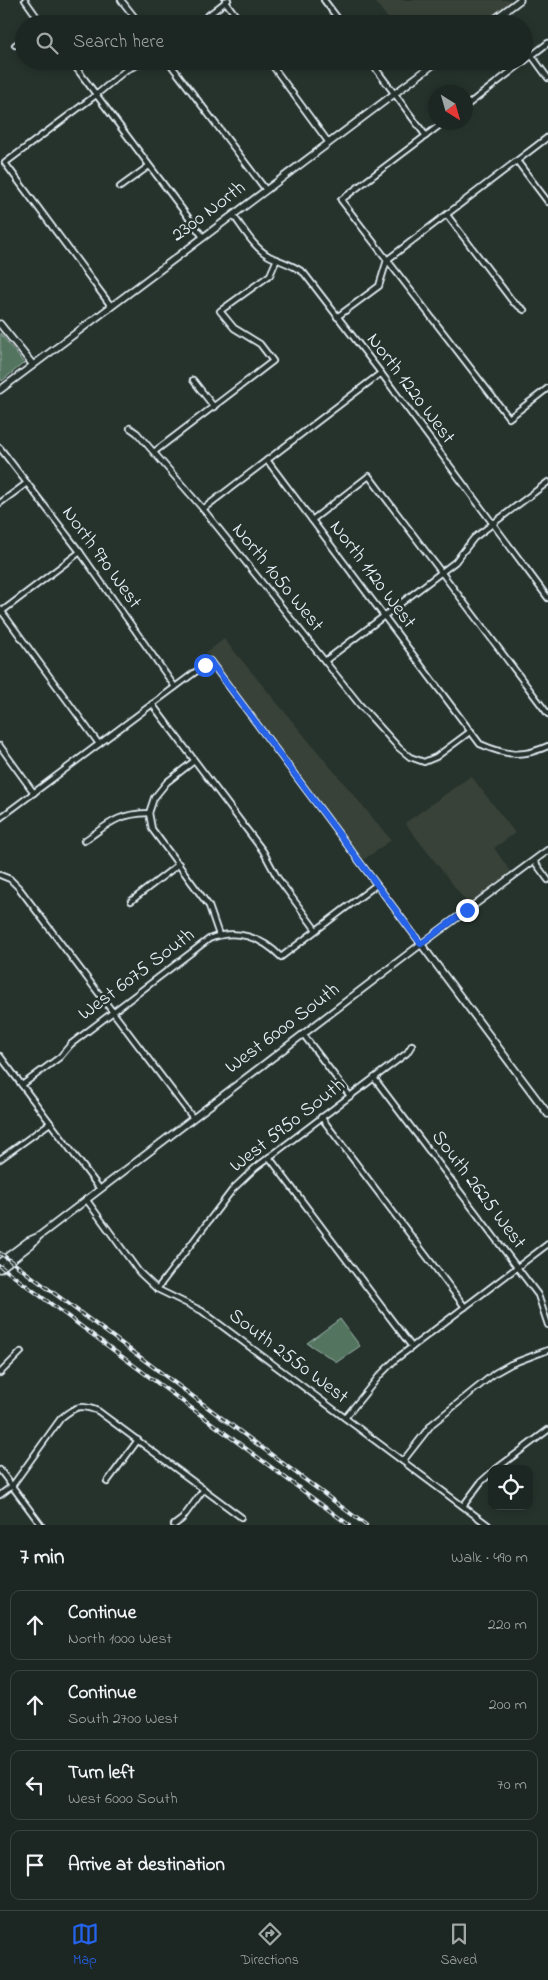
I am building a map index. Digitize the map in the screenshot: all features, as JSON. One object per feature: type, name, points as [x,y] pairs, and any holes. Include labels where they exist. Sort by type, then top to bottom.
[{"type":"street","points":[[25,0],[36,15]]},
{"type":"street","points":[[122,0],[133,15]]},
{"type":"street","points":[[324,0],[335,15]]},
{"type":"street","points":[[500,15],[520,0]]},
{"type":"street","points":[[208,15],[226,1],[236,15]]},
{"type":"street","points":[[533,55],[548,43]]},
{"type":"street","points":[[533,57],[548,78]]},
{"type":"street","points":[[78,70],[203,237]]},
{"type":"street","points":[[111,306],[5,163],[96,95],[126,70]]},
{"type":"street","points":[[175,70],[266,190]]},
{"type":"street","points":[[276,70],[329,142]]},
{"type":"street","points":[[377,70],[426,136]]},
{"type":"street","name":"2300 North","points":[[0,390],[426,70]]},
{"type":"street","points":[[473,101],[514,70]]},
{"type":"street","points":[[434,130],[341,200],[509,418],[548,388]]},
{"type":"street","points":[[337,317],[379,286],[387,260],[548,137]]},
{"type":"street","points":[[517,161],[548,202]]},
{"type":"street","points":[[120,187],[149,166]]},
{"type":"street","name":"North 1220 West","points":[[233,215],[257,246],[268,255],[292,264],[304,273],[381,373],[548,598]]},
{"type":"street","points":[[447,215],[513,302],[524,310]]},
{"type":"street","points":[[154,452],[273,361],[260,344],[234,328],[220,311],[270,275],[278,259]]},
{"type":"street","points":[[0,324],[33,365]]},
{"type":"street","points":[[203,509],[381,373]]},
{"type":"street","points":[[193,380],[214,407]]},
{"type":"street","name":"North 1050 West","points":[[130,428],[137,432],[203,509],[360,705],[410,758],[424,762],[436,757],[470,732]]},
{"type":"street","name":"North 970 West","points":[[0,448],[80,552],[174,687]]},
{"type":"street","name":"North 1120 West","points":[[267,460],[480,744],[497,752],[517,755],[535,752],[548,746]]},
{"type":"street","points":[[312,520],[369,476],[548,714]]},
{"type":"street","points":[[325,661],[455,562],[474,538],[548,482]]},
{"type":"street","points":[[0,503],[27,483]]},
{"type":"street","points":[[80,552],[1,611],[99,744]]},
{"type":"street","points":[[0,818],[210,661],[548,1114]]},
{"type":"street","points":[[152,704],[263,851],[277,877],[316,930],[376,885]]},
{"type":"street","points":[[0,746],[34,792]]},
{"type":"street","points":[[194,760],[167,782],[154,798],[149,813],[152,829],[209,906],[219,935]]},
{"type":"street","points":[[84,842],[113,821],[125,815],[149,813]]},
{"type":"street","name":"West 6000 South","points":[[8,1259],[32,1244],[39,1236],[86,1199],[421,944],[548,850]]},
{"type":"street","points":[[534,861],[548,880]]},
{"type":"street","points":[[131,901],[179,864]]},
{"type":"street","points":[[0,875],[10,879],[19,888],[193,1118]]},
{"type":"street","name":"West 6075 South","points":[[22,1085],[60,1057],[71,1044],[209,939],[219,935],[243,934],[257,939],[272,948],[281,957],[316,930]]},
{"type":"street","points":[[303,1034],[350,1096]]},
{"type":"street","name":"West 5950 South","points":[[157,1289],[233,1189],[269,1157],[407,1053],[412,1045]]},
{"type":"street","points":[[0,1056],[100,1189]]},
{"type":"street","name":"South 2625 West","points":[[374,1078],[538,1295],[548,1325]]},
{"type":"street","points":[[322,1117],[464,1307]]},
{"type":"street","points":[[0,1159],[50,1123]]},
{"type":"street","points":[[269,1157],[412,1347]]},
{"type":"street","name":"South 2550 West","points":[[86,1199],[139,1272],[157,1289],[178,1301],[202,1311],[488,1525]]},
{"type":"street","points":[[345,1418],[380,1374],[412,1347],[548,1244]]},
{"type":"street","points":[[0,1262],[8,1259]]},
{"type":"street","points":[[0,1269],[8,1259]]},
{"type":"street","points":[[403,1462],[432,1424],[495,1373],[511,1364],[548,1350]]},
{"type":"street","points":[[0,1373],[21,1352]]},
{"type":"street","points":[[0,1495],[12,1486],[61,1418],[72,1410],[84,1405],[98,1410],[241,1517]]},
{"type":"street","points":[[501,1465],[548,1430]]},
{"type":"street","points":[[107,1482],[138,1440]]},
{"type":"street","points":[[0,1470],[41,1525]]},
{"type":"street","points":[[463,1506],[488,1476]]},
{"type":"street","points":[[174,1525],[182,1519],[204,1490]]},
{"type":"shaded area","points":[[374,0],[513,0],[493,15],[385,15]]},
{"type":"shaded area","points":[[224,639],[391,840],[362,861],[206,653]]},
{"type":"shaded area","points":[[471,776],[515,833],[494,848],[511,872],[468,904],[405,823]]},
{"type":"green space","points":[[0,333],[24,363],[2,381],[0,378]]},
{"type":"green space","points":[[340,1319],[360,1346],[337,1362],[307,1343]]},
{"type":"railway","points":[[0,1253],[366,1525]]},
{"type":"railway","points":[[0,1266],[349,1525]]},
{"type":"route","points":[[205,665],[210,661],[421,944],[467,910]]}]
